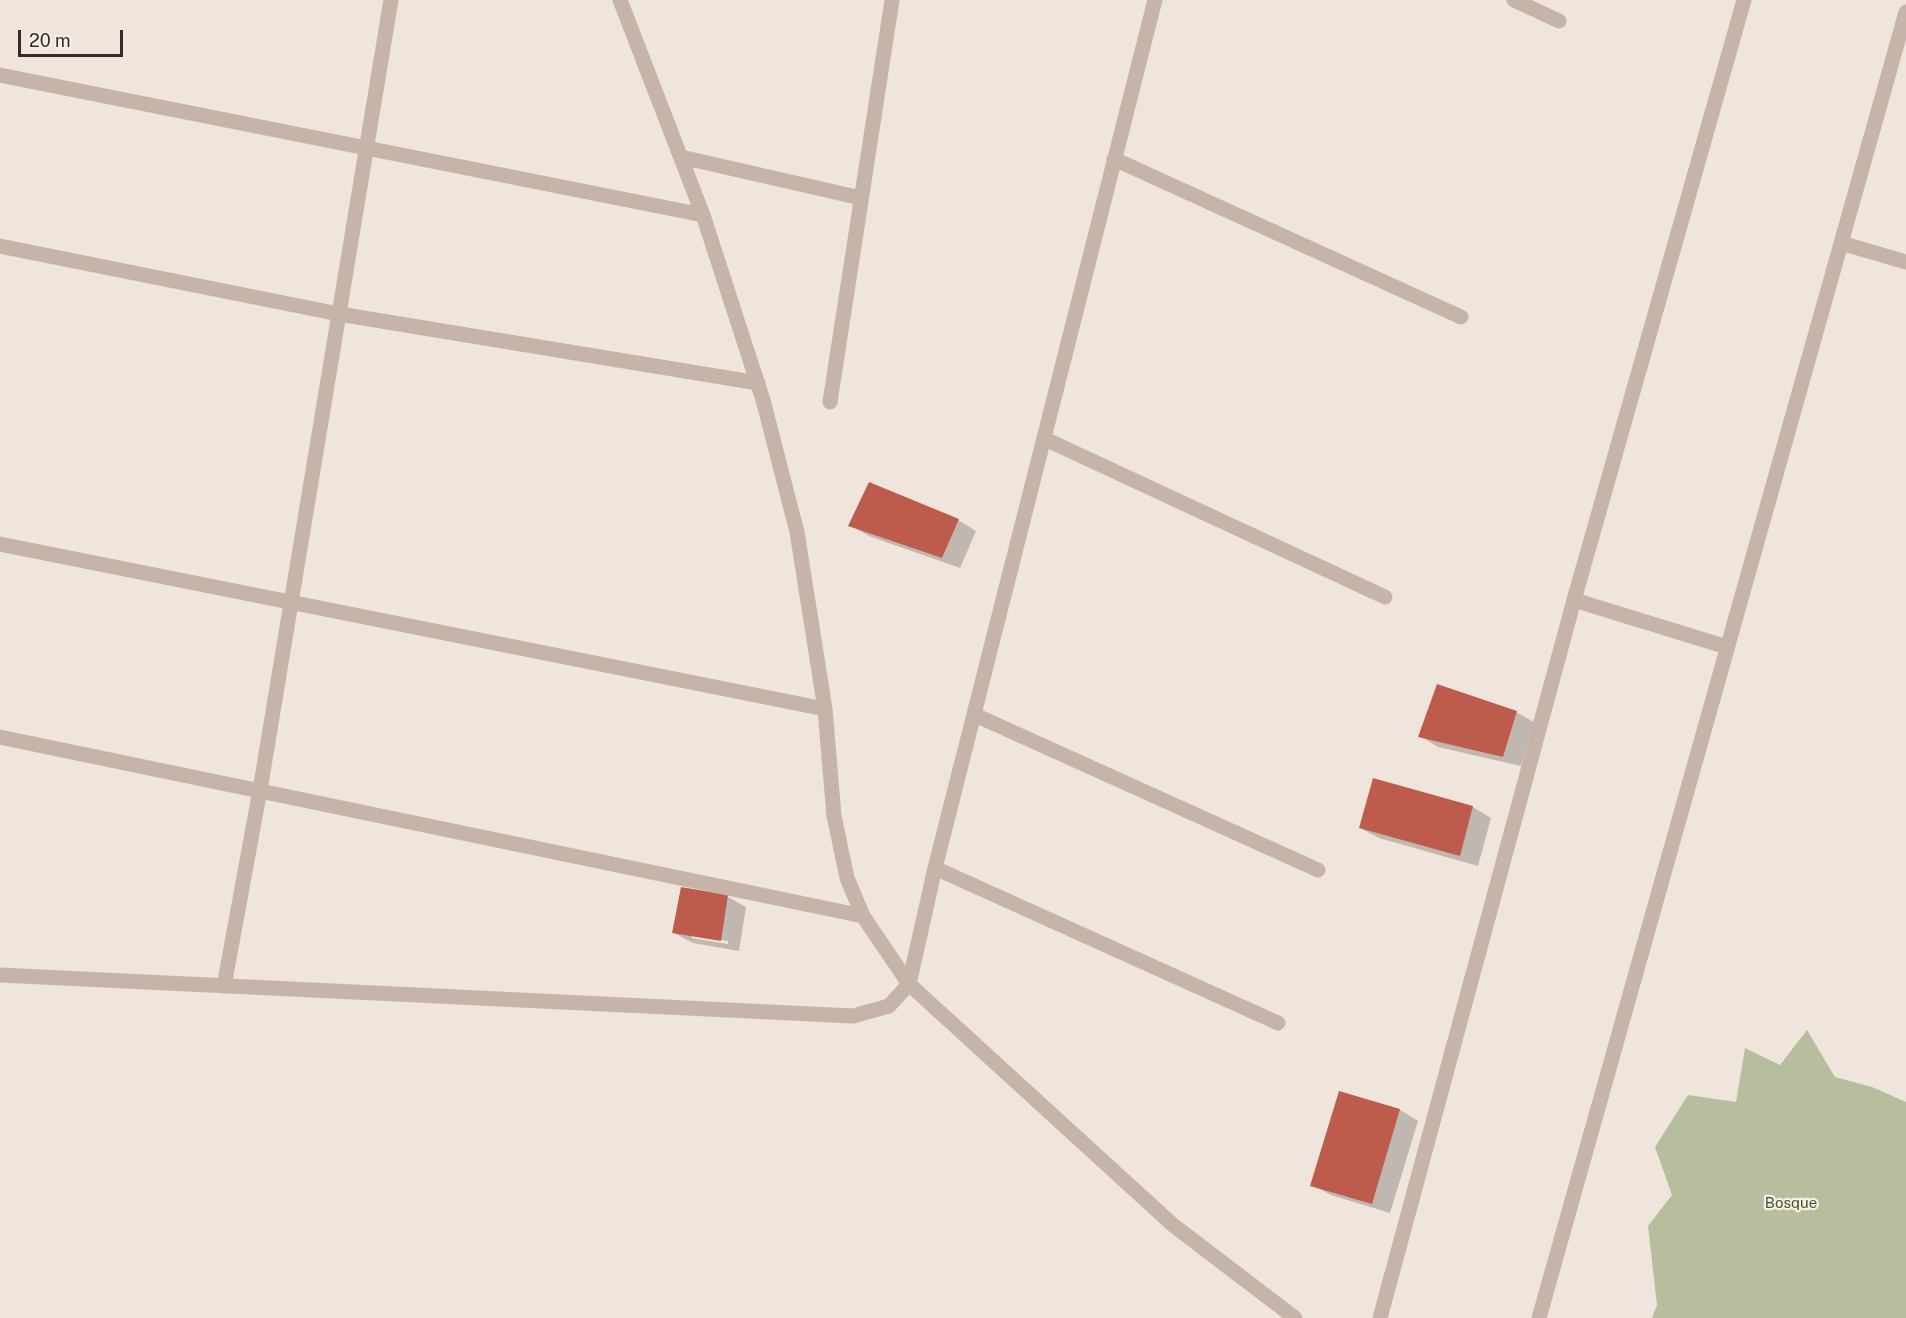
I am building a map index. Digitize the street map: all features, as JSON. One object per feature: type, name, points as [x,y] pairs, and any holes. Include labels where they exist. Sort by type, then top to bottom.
[{"type":"street","points":[[224,986],[260,790],[391,0]]},
{"type":"street","points":[[620,0],[703,215],[758,383],[796,532],[825,709],[834,816],[847,878],[863,916],[909,984],[1173,1225],[1295,1318]]},
{"type":"street","points":[[830,402],[892,0]]},
{"type":"street","points":[[0,975],[853,1016],[889,1006],[909,984],[936,868],[1155,0]]},
{"type":"street","points":[[1514,0],[1559,21]]},
{"type":"street","points":[[1380,1318],[1574,600],[1744,0]]},
{"type":"street","points":[[1539,1318],[1906,12]]},
{"type":"street","points":[[0,75],[703,215]]},
{"type":"street","points":[[681,157],[861,198]]},
{"type":"street","points":[[1114,159],[1461,317]]},
{"type":"street","points":[[1841,243],[1906,262]]},
{"type":"street","points":[[0,246],[339,314],[758,383]]},
{"type":"street","points":[[1045,439],[1385,597]]},
{"type":"street","points":[[0,544],[292,600],[825,709]]},
{"type":"street","points":[[1574,600],[1727,647]]},
{"type":"street","points":[[975,715],[1318,870]]},
{"type":"street","points":[[0,737],[863,916]]},
{"type":"street","points":[[936,868],[1278,1023]]},
{"type":"green space","name":"Bosque","points":[[1807,1030],[1835,1077],[1872,1087],[1906,1102],[1906,1318],[1652,1318],[1657,1305],[1648,1226],[1672,1195],[1655,1147],[1688,1095],[1736,1102],[1745,1048],[1780,1065]]},
{"type":"building","points":[[869,482],[959,519],[942,558],[848,526]]},
{"type":"building","points":[[1437,684],[1517,711],[1503,757],[1418,737]]},
{"type":"building","points":[[1373,778],[1473,806],[1460,856],[1359,828]]},
{"type":"building","points":[[681,887],[728,895],[721,941],[672,933]]},
{"type":"building","points":[[1339,1091],[1400,1109],[1372,1204],[1310,1186]]}]
